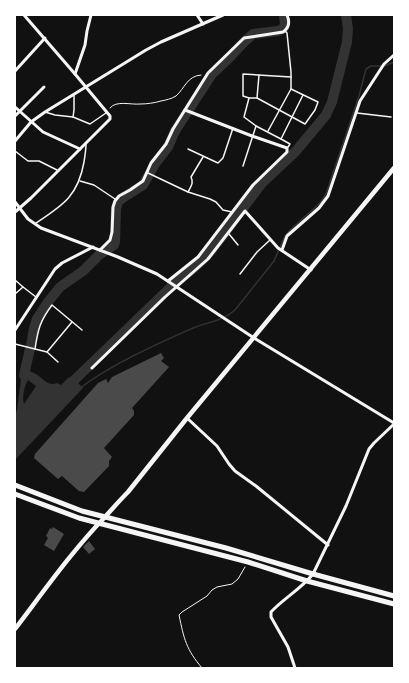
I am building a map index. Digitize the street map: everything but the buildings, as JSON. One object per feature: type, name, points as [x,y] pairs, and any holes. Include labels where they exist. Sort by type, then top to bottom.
[{"type":"highway","points":[[15,485],[82,511],[226,548],[394,596]]},
{"type":"highway","points":[[15,494],[79,518],[248,562],[307,581],[394,604]]},
{"type":"main road","points":[[15,629],[99,523],[128,492],[394,168]]},
{"type":"street","points":[[15,212],[110,119],[107,112],[24,15]]},
{"type":"street","points":[[75,74],[85,45],[91,15]]},
{"type":"street","points":[[197,15],[204,24]]},
{"type":"street","points":[[15,141],[31,122],[45,112],[151,47],[223,15]]},
{"type":"street","points":[[101,250],[110,240],[112,232],[113,207],[116,199],[143,181],[148,173],[151,163],[166,144],[187,111],[206,76],[241,40],[252,36],[285,31],[289,24],[287,15]]},
{"type":"street","points":[[15,71],[45,38]]},
{"type":"street","points":[[281,249],[288,236],[319,208],[328,196],[360,101],[381,68],[394,55]]},
{"type":"street","points":[[15,116],[44,87]]},
{"type":"street","points":[[15,106],[43,132],[80,149]]},
{"type":"street","points":[[169,282],[198,257],[253,185],[288,152],[287,148],[187,111]]},
{"type":"street","points":[[15,202],[28,219],[41,228],[107,252],[142,267],[169,282],[254,338],[394,424],[374,443],[370,449],[346,506],[313,574],[307,581],[280,602],[271,612],[271,617],[288,647],[296,668]]},
{"type":"street","points":[[92,368],[175,286],[208,259],[245,211],[270,240],[311,270]]},
{"type":"street","points":[[15,330],[55,269],[62,263],[93,247]]},
{"type":"street","points":[[188,418],[217,446],[235,471],[256,486],[328,545]]},
{"type":"lane","points":[[268,132],[291,89],[287,33],[285,31]]},
{"type":"lane","points":[[291,77],[243,74],[243,96],[257,98],[280,109],[305,124],[315,110],[318,102],[291,89]]},
{"type":"lane","points":[[257,98],[259,75]]},
{"type":"lane","points":[[73,117],[74,94]]},
{"type":"lane","points":[[281,139],[303,95]]},
{"type":"lane","points":[[249,98],[244,117],[256,126],[290,144],[287,148]]},
{"type":"lane","points":[[45,112],[73,117],[90,124],[107,112]]},
{"type":"lane","points":[[355,113],[391,117]]},
{"type":"lane","points":[[243,166],[256,126]]},
{"type":"lane","points":[[188,149],[218,163],[223,158],[233,128]]},
{"type":"lane","points":[[35,224],[61,206],[80,182],[86,143]]},
{"type":"lane","points":[[15,151],[28,161],[39,161],[58,171]]},
{"type":"lane","points":[[188,192],[193,184],[191,177],[203,157]]},
{"type":"lane","points":[[148,173],[188,192],[210,199],[216,202],[223,210],[232,212]]},
{"type":"lane","points":[[80,182],[94,185],[116,199]]},
{"type":"lane","points":[[228,233],[238,245]]},
{"type":"lane","points":[[240,274],[270,240]]},
{"type":"lane","points":[[15,280],[36,297]]},
{"type":"lane","points":[[15,294],[23,287]]},
{"type":"lane","points":[[34,349],[38,329],[42,319],[52,305],[82,330]]},
{"type":"lane","points":[[47,352],[72,322]]},
{"type":"lane","points":[[15,344],[47,352],[58,362]]},
{"type":"path","points":[[107,112],[114,105],[129,103],[140,104],[169,99],[176,96],[188,80],[194,76],[206,76]]},
{"type":"path","points":[[202,668],[188,648],[179,615],[208,596],[212,590],[217,587],[232,584],[238,579],[248,562]]},
{"type":"shaded area","points":[[22,361],[27,363],[30,371],[37,374],[47,382],[61,385],[69,377],[83,388],[15,460],[15,416],[21,379],[20,374]],"holes":[[[28,380],[36,386],[24,404],[23,399],[25,385]]]},
{"type":"waterway","points":[[24,375],[34,328],[37,319],[48,302],[60,287],[83,271],[99,255],[114,245],[116,209],[118,202],[143,185],[155,164],[168,147],[175,131],[212,74],[253,34],[278,31],[284,28],[284,15]]},
{"type":"waterway","points":[[64,390],[176,282],[195,267],[211,251],[262,183],[296,151],[326,115],[332,102],[347,42],[348,29],[346,15]]},
{"type":"waterway","points":[[80,388],[107,370],[135,355],[193,328],[225,317],[235,310],[274,261],[284,238],[289,231],[320,203],[326,194],[359,96],[366,69],[371,66],[384,66],[394,62]]}]
